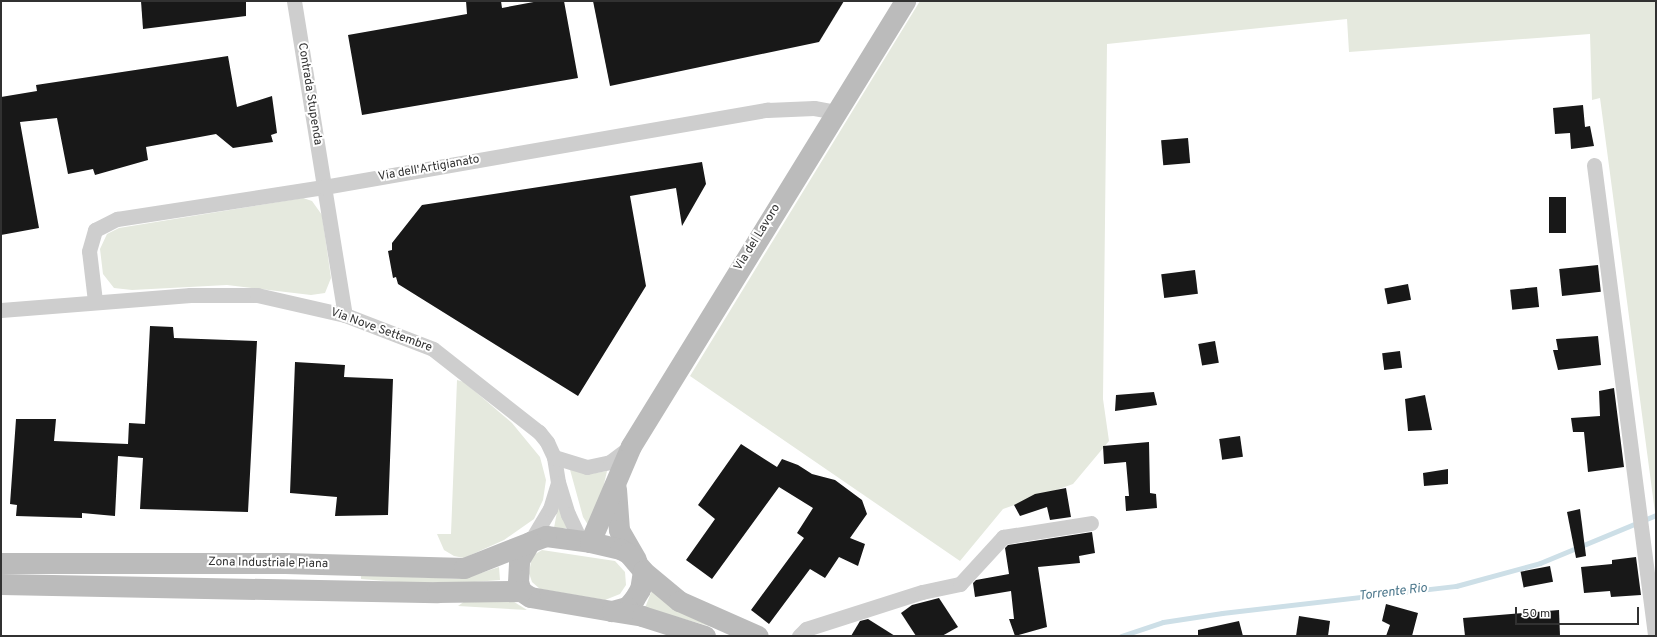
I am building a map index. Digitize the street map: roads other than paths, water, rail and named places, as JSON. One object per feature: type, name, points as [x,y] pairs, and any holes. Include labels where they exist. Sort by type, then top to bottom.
[{"type":"main road","name":"Via del Lavoro","points":[[585,541],[631,446],[905,1]]},
{"type":"main road","name":"Via del Lavoro","points":[[616,479],[615,498],[619,530],[640,567]]},
{"type":"main road","name":"Zona Industriale Piana","points":[[1,563],[285,564],[464,568],[546,536],[585,541],[620,549],[679,601],[758,636]]},
{"type":"main road","points":[[530,542],[519,560],[517,572],[521,591],[541,601],[642,616],[705,636]]},
{"type":"main road","points":[[612,611],[627,607],[634,599],[640,589],[640,567]]},
{"type":"main road","name":"Zona Industriale Piana","points":[[1,584],[437,592],[521,591]]},
{"type":"street","name":"Contrada Stupenda","points":[[294,1],[324,187]]},
{"type":"street","name":"Via dell'Artigianato","points":[[95,302],[89,251],[96,230],[117,219],[324,187],[768,110],[814,108],[836,112]]},
{"type":"street","points":[[1594,165],[1655,636]]},
{"type":"street","points":[[324,187],[345,315]]},
{"type":"street","name":"Via Nove Settembre","points":[[1,310],[190,296],[257,295],[345,315],[433,349],[539,432],[554,457],[558,482],[568,514],[585,541]]},
{"type":"street","points":[[554,457],[587,467],[610,462],[631,446]]},
{"type":"street","name":"Via Nove Settembre","points":[[530,542],[550,509],[558,482]]},
{"type":"street","points":[[799,636],[813,627],[922,592],[960,584],[1003,537],[1091,523]]},
{"type":"waterway","name":"Torrente Rio","points":[[1121,636],[1163,622],[1222,613],[1456,586],[1540,563],[1656,515]]}]
